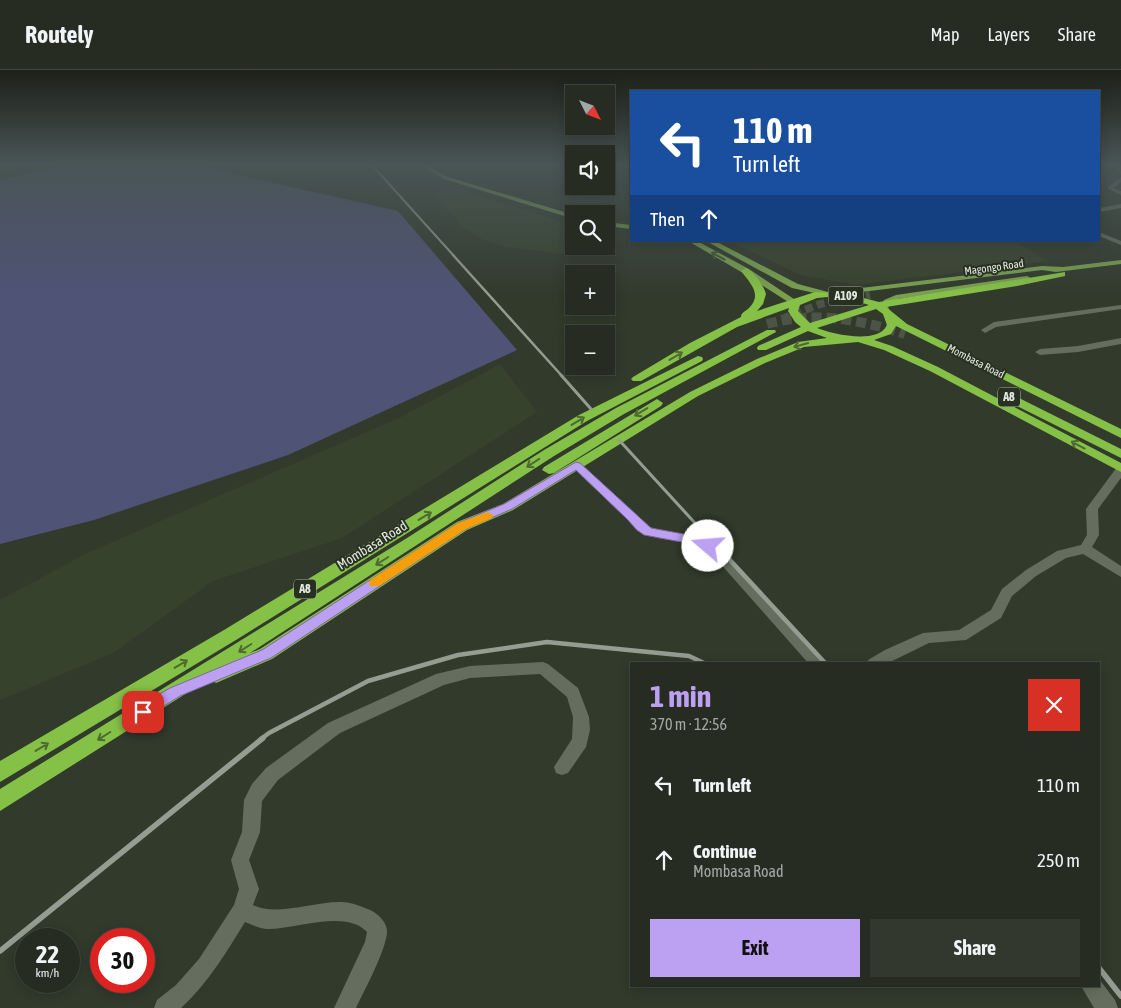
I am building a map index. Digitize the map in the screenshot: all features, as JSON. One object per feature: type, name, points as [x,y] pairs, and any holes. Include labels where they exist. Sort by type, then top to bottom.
[{"type":"highway","points":[[608,404],[625,387],[738,321],[757,307],[762,298],[760,288],[746,271]]},
{"type":"highway","points":[[175,692],[266,654],[642,411],[693,382],[793,332],[862,310],[913,299],[1031,282],[1062,271]]},
{"type":"highway","name":"A109","points":[[796,303],[815,295],[828,294],[859,298],[888,314]]},
{"type":"highway","points":[[738,321],[776,307],[796,303]]},
{"type":"highway","points":[[796,303],[793,310],[796,318],[804,325],[832,336],[888,348],[934,369],[1121,469]]},
{"type":"highway","points":[[462,526],[508,507],[654,416],[760,361],[802,344],[875,337],[887,332],[892,326],[888,314]]},
{"type":"highway","points":[[888,314],[903,326],[1121,434]]},
{"type":"highway","name":"Mombasa Road","points":[[0,772],[608,404],[769,328],[549,453],[412,542],[0,801]]},
{"type":"highway","name":"Mombasa Road","points":[[1121,444],[900,337],[1121,454]]},
{"type":"main road","points":[[541,208],[565,215]]},
{"type":"main road","points":[[615,220],[630,222]]},
{"type":"main road","points":[[615,225],[630,227]]},
{"type":"main road","points":[[693,242],[746,271],[796,303]]},
{"type":"main road","points":[[711,242],[795,286],[828,294],[1042,268],[1062,271]]},
{"type":"main road","name":"Magongo Road","points":[[888,314],[884,307],[887,302],[896,297],[909,294],[1118,261]]},
{"type":"main road","name":"Magongo Road","points":[[870,295],[1062,271],[1121,268]]},
{"type":"main road","points":[[762,269],[798,280],[856,291]]},
{"type":"street","points":[[1100,234],[1121,243]]},
{"type":"street","points":[[985,330],[994,325],[1121,307]]},
{"type":"street","points":[[1040,352],[1078,349],[1121,341]]},
{"type":"street","points":[[576,465],[631,516],[641,528],[648,532],[689,539],[714,549],[816,662]]},
{"type":"street","points":[[876,662],[928,637],[955,637],[967,632],[996,614],[1007,593],[1031,573],[1039,571],[1062,554],[1084,549],[1093,535],[1092,509],[1121,469]]},
{"type":"street","points":[[1084,549],[1121,572]]},
{"type":"street","points":[[164,1008],[184,992],[206,966],[242,910],[249,889],[240,860],[251,832],[253,800],[264,783],[282,766],[334,728],[451,675],[537,667],[547,670],[573,693],[581,718],[580,742],[562,767]]},
{"type":"street","points":[[242,910],[256,917],[268,919],[313,912],[336,912],[362,916],[372,922],[376,929],[375,943],[345,1008]]},
{"type":"street","points":[[1091,987],[1107,1008]]},
{"type":"shaded area","points":[[0,208],[384,208],[398,211],[517,350],[288,455],[94,520],[0,544]]},
{"type":"shaded area","points":[[446,208],[518,208],[565,222],[565,254],[504,247],[479,238],[464,228]]},
{"type":"shaded area","points":[[731,242],[1015,242],[1049,261],[857,285],[800,275]]},
{"type":"shaded area","points":[[500,364],[537,412],[342,538],[213,581],[113,653],[0,700],[0,600],[87,553],[399,418]]},
{"type":"tunnel","points":[[782,319],[820,304],[870,295]]},
{"type":"tunnel","points":[[767,324],[802,318],[836,318],[870,324],[905,334]]},
{"type":"railway","points":[[410,208],[454,256]]},
{"type":"railway","points":[[453,255],[562,376]]},
{"type":"railway","points":[[561,375],[591,409]]},
{"type":"railway","points":[[619,440],[705,534]]},
{"type":"railway","points":[[704,532],[824,662]]},
{"type":"railway","points":[[261,739],[368,681],[458,655],[547,642],[689,656],[702,662]]},
{"type":"railway","points":[[0,951],[263,738]]},
{"type":"railway","points":[[1100,969],[1121,996]]},
{"type":"slow traffic","points":[[375,583],[462,526],[488,515]]},
{"type":"route","points":[[143,712],[175,692],[266,654],[462,526],[508,507],[576,465],[631,516],[641,528],[648,532],[689,539],[708,546]]}]
